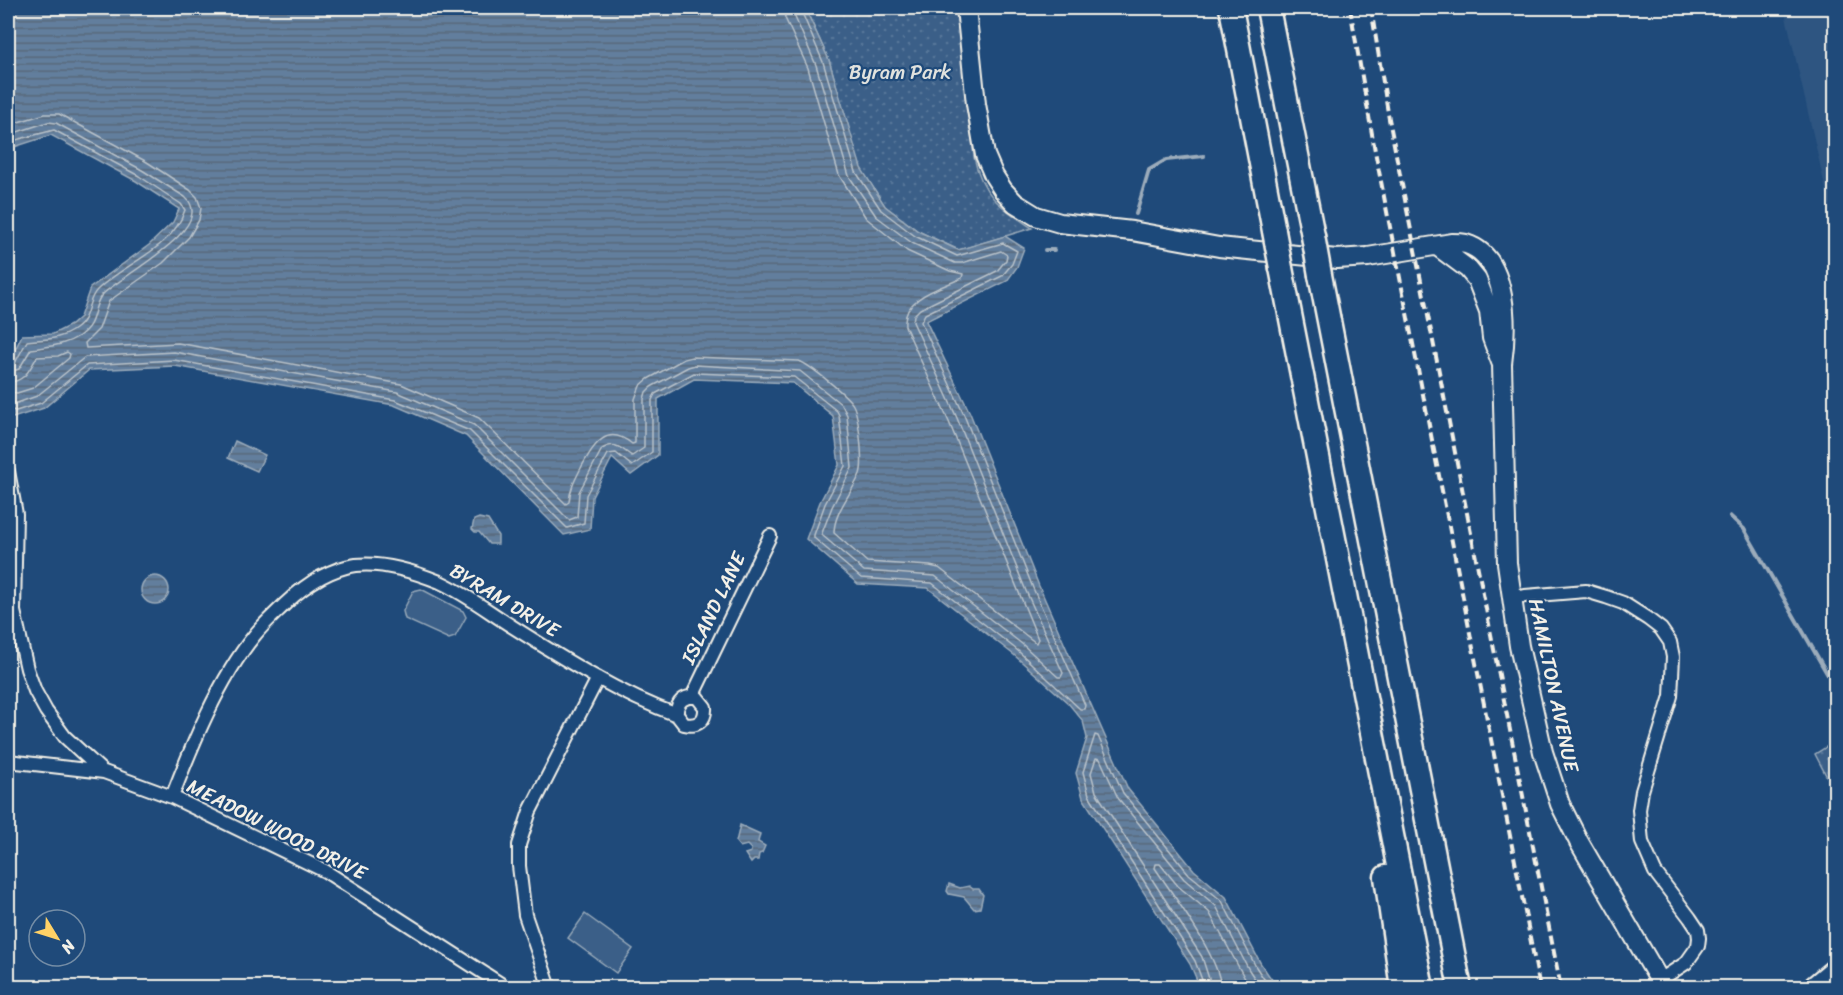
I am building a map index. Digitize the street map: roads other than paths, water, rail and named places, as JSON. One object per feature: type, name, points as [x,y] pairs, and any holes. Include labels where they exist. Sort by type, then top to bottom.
[{"type":"highway","points":[[1231,8],[1422,987]]},
{"type":"highway","points":[[1268,8],[1460,987]]},
{"type":"highway","points":[[1372,732],[1387,882],[1402,987]]},
{"type":"main road","name":"HAMILTON AVENUE","points":[[966,8],[976,104],[985,155],[1003,190],[1015,203],[1036,216],[1060,223],[1132,231],[1219,247],[1337,260],[1452,243],[1466,244],[1487,258],[1502,292],[1505,319],[1506,341],[1502,364],[1508,563],[1512,599],[1519,646],[1543,752],[1560,804],[1579,842],[1662,983]]},
{"type":"street","points":[[8,471],[16,514],[14,611],[27,669],[40,701],[65,737],[104,772]]},
{"type":"street","name":"ISLAND LANE","points":[[693,697],[770,536]]},
{"type":"street","name":"BYRAM DRIVE","points":[[172,797],[193,745],[228,675],[254,636],[305,587],[340,569],[357,565],[378,565],[408,571],[440,583],[598,678],[677,715],[684,724],[694,725],[704,718],[703,702],[693,697]]},
{"type":"street","points":[[1512,599],[1586,591],[1623,603],[1648,618],[1670,642],[1673,657],[1671,696],[1642,791],[1640,810],[1642,842],[1655,872],[1698,930],[1699,938],[1698,946],[1686,963],[1662,983]]},
{"type":"street","points":[[8,630],[14,611]]},
{"type":"street","points":[[550,987],[525,915],[519,845],[530,811],[598,678]]},
{"type":"street","points":[[677,715],[680,702],[693,697]]},
{"type":"street","name":"MEADOW WOOD DRIVE","points":[[8,760],[104,772],[172,797],[325,871],[507,987]]},
{"type":"street","points":[[1806,987],[1836,963]]},
{"type":"water","points":[[8,8],[805,8],[829,60],[861,168],[885,206],[918,231],[958,250],[1005,236],[1024,248],[1017,267],[1007,281],[926,321],[970,413],[1039,586],[1128,789],[1194,870],[1226,897],[1261,964],[1277,987],[1200,987],[1190,964],[1083,798],[1076,773],[1087,738],[1083,721],[1068,703],[1014,655],[928,588],[858,584],[806,539],[820,502],[839,465],[833,416],[793,383],[694,379],[658,399],[658,455],[631,475],[612,458],[592,497],[590,529],[564,535],[466,436],[394,405],[175,366],[89,370],[44,408],[13,418],[8,412],[8,365],[22,335],[53,334],[71,325],[80,317],[90,288],[149,245],[173,222],[179,209],[136,181],[51,135],[8,149]]},
{"type":"water","points":[[235,441],[265,455],[257,471],[228,458]]},
{"type":"water","points":[[479,518],[488,520],[498,536],[498,544],[489,544],[479,532],[472,529],[474,520]]},
{"type":"water","points":[[155,576],[165,580],[169,590],[165,600],[155,604],[145,600],[141,590],[145,580]]},
{"type":"water","points":[[740,825],[760,834],[758,842],[765,846],[758,860],[751,863],[745,854],[751,852],[751,849],[747,845],[740,847],[736,842]]},
{"type":"water","points":[[949,884],[960,888],[969,886],[979,889],[983,895],[980,908],[974,909],[964,897],[949,894],[947,891]]},
{"type":"waterway","points":[[1136,214],[1149,170],[1166,160],[1204,156]]},
{"type":"waterway","points":[[1045,250],[1054,250]]},
{"type":"waterway","points":[[1730,516],[1744,529],[1836,689]]},
{"type":"railway","points":[[1350,8],[1375,151],[1540,988]]},
{"type":"railway","points":[[1371,8],[1389,119],[1561,988]]},
{"type":"park label","name":"Byram Park","points":[[900,72]]}]
